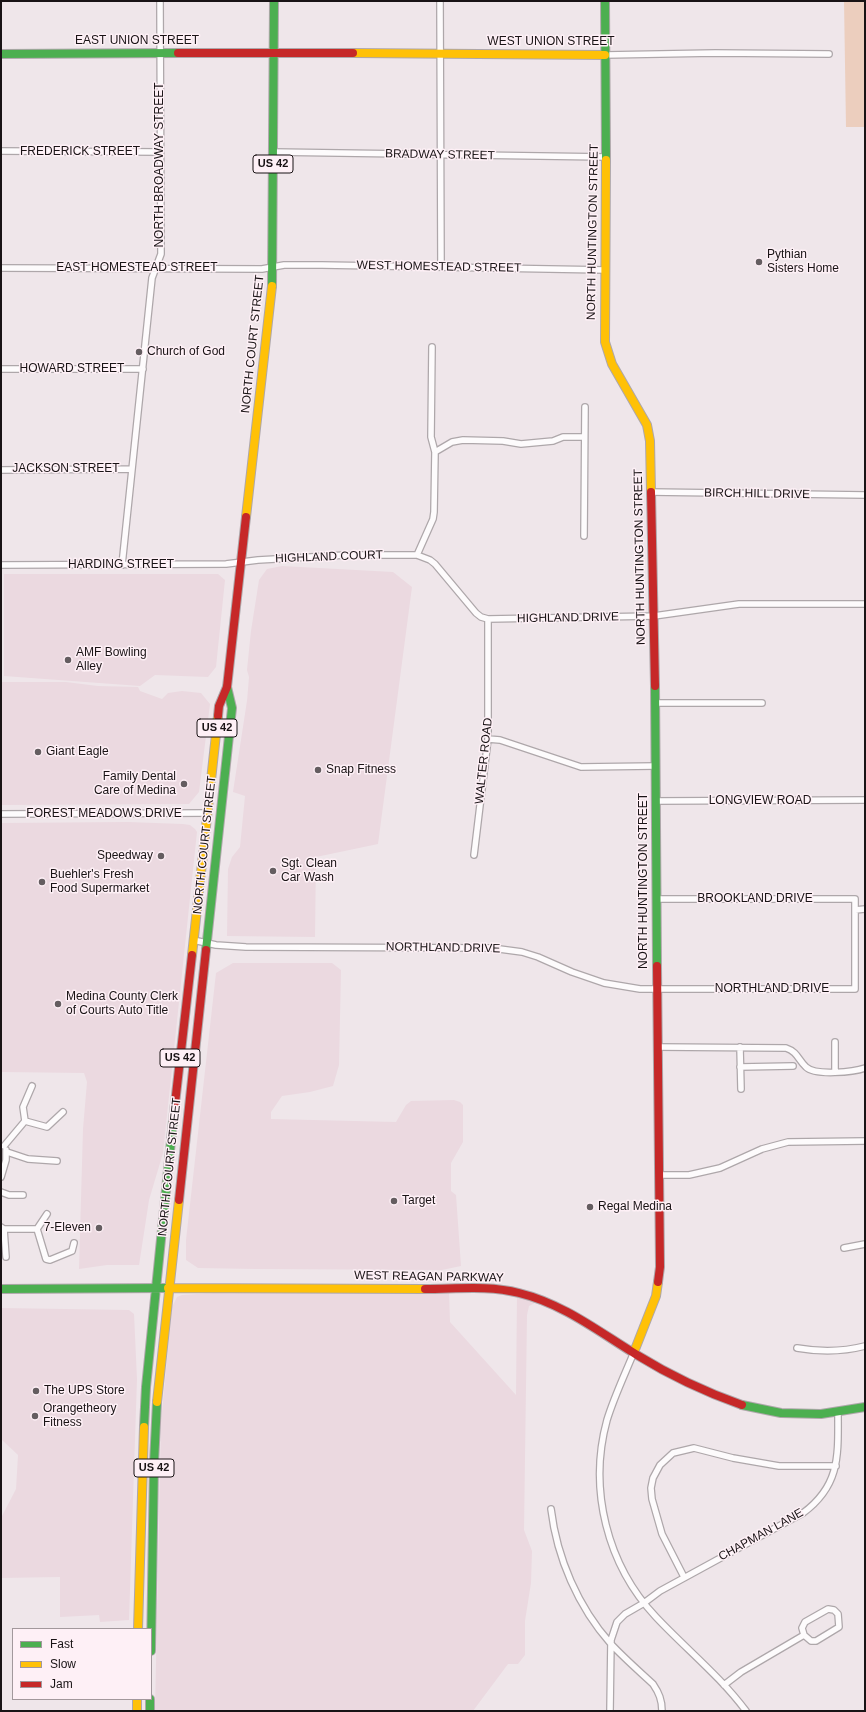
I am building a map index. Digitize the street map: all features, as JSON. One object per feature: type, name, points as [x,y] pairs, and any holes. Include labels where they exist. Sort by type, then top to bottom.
[{"type":"street","name":"NORTH BROADWAY STREET","points":[[122,565],[152,278],[161,254],[160,1]]},
{"type":"street","name":"NORTH COURT STREET","points":[[138,1628],[143,1431],[156,1288],[219,706],[227,687],[273,267],[274,1]]},
{"type":"street","points":[[440,1],[440,267]]},
{"type":"street","name":"NORTH HUNTINGTON STREET","points":[[605,1],[605,342],[612,364],[647,425],[650,441],[654,616],[660,1267],[652,1309],[607,1420],[601,1455],[600,1491],[603,1512],[612,1547],[628,1579],[644,1603],[724,1685],[746,1711]]},
{"type":"street","name":"EAST UNION STREET","points":[[1,54],[273,52]]},
{"type":"street","name":"WEST UNION STREET","points":[[273,52],[605,55],[715,53],[829,54]]},
{"type":"street","name":"FREDERICK STREET","points":[[1,151],[160,152]]},
{"type":"street","name":"BRADWAY STREET","points":[[273,152],[606,157]]},
{"type":"street","name":"EAST HOMESTEAD STREET","points":[[1,268],[262,269],[273,267]]},
{"type":"street","name":"WEST HOMESTEAD STREET","points":[[273,267],[440,267],[606,270]]},
{"type":"street","points":[[432,347],[431,437],[435,452],[434,512],[417,555],[430,560],[435,564],[476,613],[481,617],[488,619]]},
{"type":"street","name":"HOWARD STREET","points":[[1,369],[143,369]]},
{"type":"street","points":[[584,536],[585,407]]},
{"type":"street","points":[[435,452],[452,442],[463,440],[503,441],[521,444],[552,441],[563,437],[584,437]]},
{"type":"street","name":"JACKSON STREET","points":[[1,470],[132,469]]},
{"type":"street","name":"BIRCH HILL DRIVE","points":[[650,492],[865,495]]},
{"type":"street","name":"HIGHLAND COURT","points":[[241,562],[346,555],[417,555]]},
{"type":"street","name":"HARDING STREET","points":[[1,565],[177,565],[241,562]]},
{"type":"street","name":"HIGHLAND DRIVE","points":[[488,619],[673,615],[731,604],[865,604]]},
{"type":"street","name":"WALTER ROAD","points":[[474,855],[488,739],[488,619]]},
{"type":"street","name":"NORTH COURT STREET","points":[[151,1628],[154,1463],[159,1385],[232,708],[227,687]]},
{"type":"street","points":[[655,703],[762,702]]},
{"type":"street","points":[[488,739],[500,740],[581,767],[655,766]]},
{"type":"street","name":"LONGVIEW ROAD","points":[[656,801],[865,800]]},
{"type":"street","name":"FOREST MEADOWS DRIVE","points":[[1,814],[207,813]]},
{"type":"street","name":"BROOKLAND DRIVE","points":[[656,899],[855,899],[855,910]]},
{"type":"street","points":[[855,910],[865,909]]},
{"type":"street","name":"NORTHLAND DRIVE","points":[[193,940],[246,947],[503,949],[538,957],[572,972],[604,983],[624,987],[657,989],[855,989],[855,910]]},
{"type":"street","points":[[835,1042],[835,1072]]},
{"type":"street","points":[[658,1047],[786,1048],[797,1053],[804,1065],[811,1071],[856,1071],[865,1068]]},
{"type":"street","points":[[740,1047],[741,1089]]},
{"type":"street","points":[[740,1067],[793,1066]]},
{"type":"street","points":[[25,1121],[23,1107],[32,1086]]},
{"type":"street","points":[[25,1121],[47,1127],[63,1112]]},
{"type":"street","points":[[25,1121],[3,1145],[7,1152],[28,1160],[58,1161]]},
{"type":"street","points":[[659,1175],[689,1175],[720,1168],[762,1149],[788,1142],[865,1141]]},
{"type":"street","points":[[1,1177],[7,1152]]},
{"type":"street","points":[[1,1192],[9,1195],[23,1195]]},
{"type":"street","points":[[47,1214],[37,1229],[46,1260],[50,1260],[72,1251],[74,1243]]},
{"type":"street","points":[[6,1257],[2,1228],[37,1229]]},
{"type":"street","points":[[844,1248],[865,1244]]},
{"type":"street","name":"WEST REAGAN PARKWAY","points":[[1,1289],[501,1289],[519,1292],[551,1303],[567,1311],[688,1385],[737,1404],[762,1410],[801,1415],[838,1412],[865,1407]]},
{"type":"street","points":[[797,1348],[813,1351],[832,1351],[865,1346]]},
{"type":"street","name":"CHAPMAN LANE","points":[[610,1711],[611,1644],[617,1622],[625,1614],[644,1603],[660,1591],[803,1512],[820,1498],[827,1489],[838,1457],[838,1412]]},
{"type":"street","points":[[684,1578],[662,1534],[652,1499],[653,1478],[660,1465],[673,1453],[694,1448],[733,1458],[779,1466],[836,1466]]},
{"type":"street","points":[[551,1509],[553,1526],[560,1551],[572,1583],[586,1612],[611,1644],[659,1691],[662,1711]]},
{"type":"street","points":[[828,1609],[834,1610],[838,1614],[839,1627],[816,1641],[811,1641],[804,1635],[802,1628],[805,1622],[828,1609]]},
{"type":"street","points":[[724,1685],[741,1672],[804,1635]]},
{"type":"street","points":[[137,1711],[138,1700]]},
{"type":"street","points":[[150,1700],[150,1711]]},
{"type":"shaded area","points":[[844,1],[865,1],[865,127],[846,127]]},
{"type":"shaded area","points":[[282,566],[393,572],[412,587],[378,844],[316,857],[315,937],[227,936],[228,869],[232,857],[240,847],[245,796],[233,792],[247,701],[249,677],[247,670],[251,631],[259,580],[267,569]]},
{"type":"shaded area","points":[[4,574],[218,574],[225,580],[216,667],[208,677],[155,675],[140,686],[4,676]]},
{"type":"shaded area","points":[[1,682],[66,682],[98,686],[138,687],[140,691],[162,699],[168,693],[182,691],[201,693],[210,704],[199,792],[189,804],[1,805]]},
{"type":"shaded area","points":[[128,822],[190,825],[197,832],[163,1153],[149,1200],[139,1265],[107,1265],[79,1269],[83,1129],[87,1082],[84,1073],[2,1072],[1,823]]},
{"type":"shaded area","points":[[233,963],[332,963],[341,970],[339,1065],[333,1086],[310,1092],[282,1096],[271,1112],[271,1119],[396,1122],[406,1105],[411,1101],[454,1100],[463,1105],[463,1142],[451,1163],[451,1191],[456,1195],[461,1266],[442,1270],[198,1268],[186,1260],[186,1240],[216,973]]},
{"type":"shaded area","points":[[229,1292],[449,1292],[450,1322],[516,1395],[517,1295],[537,1302],[529,1306],[527,1315],[524,1530],[532,1551],[531,1583],[525,1621],[525,1655],[518,1664],[508,1664],[473,1711],[155,1711],[161,1422],[172,1307],[177,1297],[182,1295]]},
{"type":"shaded area","points":[[1,1308],[129,1310],[134,1314],[137,1379],[129,1620],[100,1622],[99,1615],[60,1617],[60,1577],[1,1578],[1,1518],[16,1489],[18,1455],[1,1439]]},
{"type":"traffic: fast","points":[[272,286],[274,1]]},
{"type":"traffic: fast","points":[[605,1],[606,160]]},
{"type":"traffic: fast","points":[[1,54],[178,53]]},
{"type":"traffic: fast","points":[[655,686],[657,966]]},
{"type":"traffic: fast","points":[[206,950],[232,708],[227,687]]},
{"type":"traffic: fast","points":[[144,1427],[146,1387],[173,1121]]},
{"type":"traffic: fast","points":[[1,1289],[168,1288]]},
{"type":"traffic: fast","points":[[151,1628],[154,1463],[157,1402]]},
{"type":"traffic: fast","points":[[742,1405],[781,1413],[821,1414],[865,1407]]},
{"type":"traffic: fast","points":[[150,1700],[150,1711]]},
{"type":"traffic: slow","points":[[353,53],[605,55]]},
{"type":"traffic: slow","points":[[606,160],[605,342],[612,364],[647,425],[650,441],[651,492]]},
{"type":"traffic: slow","points":[[246,517],[272,286]]},
{"type":"traffic: slow","points":[[192,955],[218,716]]},
{"type":"traffic: slow","points":[[157,1402],[179,1200]]},
{"type":"traffic: slow","points":[[634,1352],[656,1296],[658,1282]]},
{"type":"traffic: slow","points":[[168,1288],[425,1289]]},
{"type":"traffic: slow","points":[[138,1628],[144,1427]]},
{"type":"traffic: slow","points":[[137,1700],[137,1711]]},
{"type":"traffic: jam","points":[[178,53],[353,53]]},
{"type":"traffic: jam","points":[[651,492],[655,686]]},
{"type":"traffic: jam","points":[[218,716],[219,706],[227,687],[246,517]]},
{"type":"traffic: jam","points":[[179,1200],[206,950]]},
{"type":"traffic: jam","points":[[173,1121],[192,955]]},
{"type":"traffic: jam","points":[[657,966],[660,1267],[658,1282]]},
{"type":"traffic: jam","points":[[425,1289],[496,1289],[519,1293],[535,1298],[566,1311],[675,1377],[742,1405]]},
{"type":"place","name":"Pythian Sisters Home","points":[[759,262]]},
{"type":"place","name":"Church of God","points":[[139,352]]},
{"type":"place","name":"AMF Bowling Alley","points":[[68,660]]},
{"type":"place","name":"Giant Eagle","points":[[38,752]]},
{"type":"place","name":"Snap Fitness","points":[[318,770]]},
{"type":"place","name":"Family Dental Care of Medina","points":[[184,784]]},
{"type":"place","name":"Speedway","points":[[161,856]]},
{"type":"place","name":"Sgt. Clean Car Wash","points":[[273,871]]},
{"type":"place","name":"Buehler's Fresh Food Supermarket","points":[[42,882]]},
{"type":"place","name":"Medina County Clerk of Courts Auto Title","points":[[58,1004]]},
{"type":"place","name":"Target","points":[[394,1201]]},
{"type":"place","name":"Regal Medina","points":[[590,1207]]},
{"type":"place","name":"7-Eleven","points":[[99,1228]]},
{"type":"place","name":"The UPS Store","points":[[36,1391]]},
{"type":"place","name":"Orangetheory Fitness","points":[[35,1416]]}]
